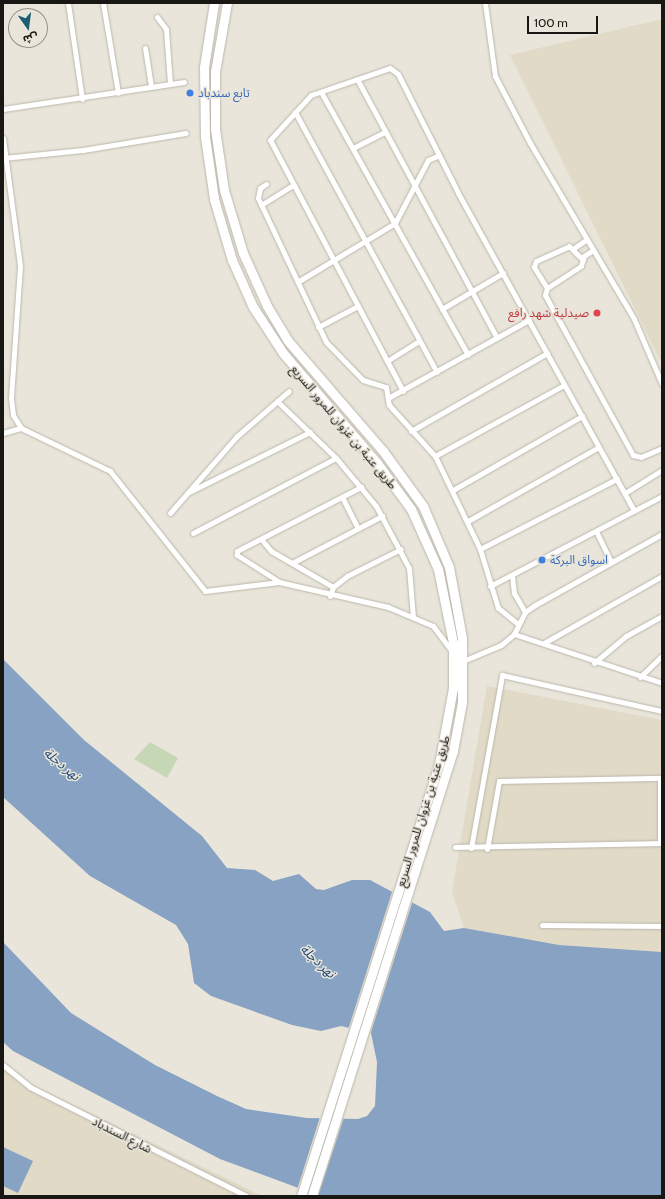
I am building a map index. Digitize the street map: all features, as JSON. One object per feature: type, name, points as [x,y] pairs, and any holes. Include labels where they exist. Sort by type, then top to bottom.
[{"type":"highway","name":"طريق عتبة بن غزوان للمرور السريع","points":[[214,3],[204,67],[205,137],[214,200],[232,260],[253,307],[283,353],[391,480],[417,520],[442,583],[453,652],[454,674],[439,764],[301,1196]]},
{"type":"highway","name":"طريق عتبة بن غزوان للمرور السريع","points":[[227,3],[217,58],[214,115],[221,174],[238,238],[261,294],[288,341],[396,466],[426,512],[453,581],[464,674],[460,718],[448,767],[312,1196]]},
{"type":"street","points":[[68,3],[82,98]]},
{"type":"street","points":[[103,3],[118,93]]},
{"type":"street","points":[[485,3],[495,76],[586,240],[634,319],[659,370],[662,384]]},
{"type":"street","points":[[157,17],[166,29],[170,84]]},
{"type":"street","points":[[146,48],[151,87]]},
{"type":"street","points":[[403,391],[293,186],[270,140],[311,95],[357,78],[390,68],[398,74],[439,155],[634,510]]},
{"type":"street","points":[[357,78],[497,338]]},
{"type":"street","points":[[3,109],[184,82]]},
{"type":"street","points":[[321,92],[468,355]]},
{"type":"street","points":[[295,112],[364,242],[437,372]]},
{"type":"street","points":[[353,148],[385,132]]},
{"type":"street","points":[[5,157],[83,150],[186,133]]},
{"type":"street","points":[[3,138],[20,266],[11,398],[13,415],[21,428],[110,471],[199,588],[205,591],[279,582]]},
{"type":"street","points":[[299,281],[395,223],[428,160],[439,155]]},
{"type":"street","points":[[266,184],[257,193],[261,205],[299,281],[318,327],[326,342],[363,380],[386,387],[389,405],[435,456],[453,490],[480,550],[498,608],[518,624]]},
{"type":"street","points":[[261,205],[293,186]]},
{"type":"street","points":[[574,248],[586,240]]},
{"type":"street","points":[[547,288],[534,267],[536,261],[564,246],[574,248],[582,259]]},
{"type":"street","points":[[593,250],[582,259],[581,266],[547,288],[545,295],[633,455],[641,457],[662,448]]},
{"type":"street","points":[[442,309],[503,273]]},
{"type":"street","points":[[318,327],[358,306]]},
{"type":"street","points":[[388,398],[529,320]]},
{"type":"street","points":[[387,361],[419,341]]},
{"type":"street","points":[[411,431],[547,353]]},
{"type":"street","points":[[435,456],[564,385]]},
{"type":"street","points":[[170,513],[236,437],[289,391]]},
{"type":"street","points":[[277,401],[336,458],[361,487],[382,516],[401,549],[412,580],[413,617]]},
{"type":"street","points":[[453,490],[582,416]]},
{"type":"street","points":[[3,433],[21,428]]},
{"type":"street","points":[[186,495],[310,432]]},
{"type":"street","points":[[468,522],[600,448]]},
{"type":"street","points":[[193,533],[336,458]]},
{"type":"street","points":[[625,493],[662,470]]},
{"type":"street","points":[[480,550],[617,479]]},
{"type":"street","points":[[361,487],[237,550],[237,555],[279,582],[330,596],[388,607],[413,617],[433,626],[453,652]]},
{"type":"street","points":[[490,586],[662,496]]},
{"type":"street","points":[[342,497],[357,527]]},
{"type":"street","points":[[292,563],[357,527],[382,516]]},
{"type":"street","points":[[596,531],[611,562]]},
{"type":"street","points":[[463,661],[492,650],[514,634],[525,612],[662,534]]},
{"type":"street","points":[[261,538],[271,551],[333,587]]},
{"type":"street","points":[[330,596],[333,587],[358,570],[401,549]]},
{"type":"street","points":[[512,575],[514,593],[525,612]]},
{"type":"street","points":[[544,643],[662,576]]},
{"type":"street","points":[[594,662],[626,636],[662,616]]},
{"type":"street","points":[[514,634],[544,643],[594,662],[662,683]]},
{"type":"street","points":[[640,677],[662,656]]},
{"type":"street","points":[[471,848],[502,675],[662,711]]},
{"type":"street","points":[[455,847],[487,849],[661,843],[661,778],[499,781],[487,849]]},
{"type":"street","points":[[542,925],[662,926]]},
{"type":"street","name":"شارع السندباد","points":[[3,1065],[30,1087],[247,1196]]},
{"type":"shaded area","points":[[662,19],[662,364],[510,55]]},
{"type":"shaded area","points":[[487,686],[662,720],[662,952],[559,945],[464,928],[452,892]]},
{"type":"shaded area","points":[[3,1065],[18,1078],[263,1196],[3,1196]]},
{"type":"green space","points":[[150,742],[178,758],[167,778],[134,759]]},
{"type":"water","name":"نهر دجلة","points":[[3,659],[84,740],[202,836],[227,868],[255,870],[273,881],[299,874],[316,889],[324,890],[352,880],[370,880],[430,912],[444,931],[464,928],[559,945],[662,952],[662,1196],[320,1196],[220,1159],[13,1051],[3,1042],[3,942],[71,1013],[155,1065],[246,1109],[307,1118],[358,1119],[367,1116],[375,1106],[377,1062],[371,1033],[341,1026],[321,1031],[292,1025],[211,996],[194,983],[188,944],[176,925],[90,876],[3,797]]},
{"type":"water","points":[[3,1147],[33,1161],[18,1193],[3,1186]]},
{"type":"pier","points":[[393,889],[413,900],[370,1035],[348,1030]]},
{"type":"pier","points":[[320,1117],[344,1117],[318,1196],[314,1196],[297,1190]]},
{"type":"place","name":"تابع سندباد","points":[[190,93]]},
{"type":"place","name":"صيدلية شهد رافع","points":[[597,313]]},
{"type":"place","name":"اسواق البركة","points":[[542,560]]}]
